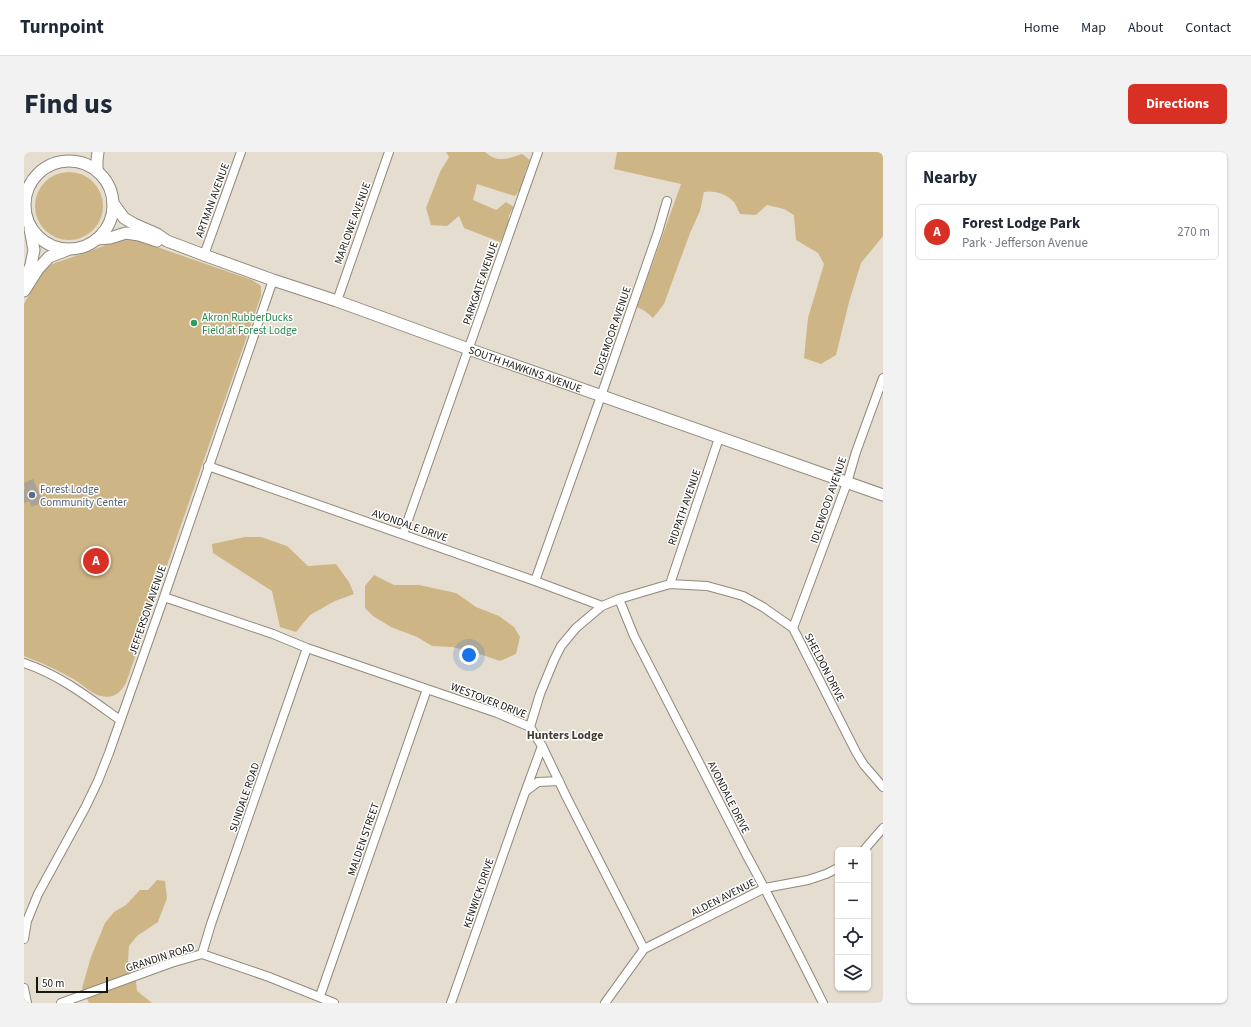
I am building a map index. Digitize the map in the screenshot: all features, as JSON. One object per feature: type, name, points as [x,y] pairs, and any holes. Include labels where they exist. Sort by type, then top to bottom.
[{"type":"main road","points":[[74,161],[82,152]]},
{"type":"main road","points":[[97,171],[98,152]]},
{"type":"main road","points":[[24,283],[31,265],[34,250],[24,207],[27,190],[36,176],[44,168],[53,163],[74,161],[87,164],[106,180],[111,191],[113,203],[112,214],[104,232],[88,245],[78,249],[67,250],[56,248],[46,244],[37,237],[30,228]]},
{"type":"main road","points":[[24,178],[36,176]]},
{"type":"main road","name":"SOUTH HAWKINS AVENUE","points":[[113,203],[124,218],[134,224],[157,234],[168,241],[204,255],[883,495]]},
{"type":"main road","name":"SOUTH HAWKINS AVENUE","points":[[97,239],[110,238],[126,233],[139,235],[154,240],[168,241]]},
{"type":"main road","points":[[24,291],[49,257],[67,250]]},
{"type":"street","name":"ARTMAN AVENUE","points":[[204,255],[241,152]]},
{"type":"street","name":"MARLOWE AVENUE","points":[[337,301],[389,152]]},
{"type":"street","name":"PARKGATE AVENUE","points":[[403,534],[538,152]]},
{"type":"street","name":"EDGEMOOR AVENUE","points":[[535,581],[658,232],[667,201]]},
{"type":"street","name":"JEFFERSON AVENUE","points":[[24,939],[27,922],[38,894],[98,781],[164,597],[273,280]]},
{"type":"street","name":"IDLEWOOD AVENUE","points":[[793,628],[847,483],[856,452],[883,378]]},
{"type":"street","name":"RIDPATH AVENUE","points":[[670,584],[719,438]]},
{"type":"street","name":"AVONDALE DRIVE","points":[[208,466],[403,534],[602,606]]},
{"type":"street","name":"SHELDON DRIVE","points":[[530,727],[540,694],[561,646],[576,628],[602,606],[670,584],[707,586],[743,596],[763,607],[793,628],[856,752],[864,765],[883,787]]},
{"type":"street","name":"WESTOVER DRIVE","points":[[164,597],[497,713],[530,727],[542,746],[644,949]]},
{"type":"street","name":"AVONDALE DRIVE","points":[[620,599],[634,636],[823,1003]]},
{"type":"street","name":"SUNDALE ROAD","points":[[202,954],[307,648]]},
{"type":"street","points":[[24,663],[55,676],[75,688],[120,720]]},
{"type":"street","name":"MALDEN STREET","points":[[320,996],[427,689]]},
{"type":"street","name":"KENWICK DRIVE","points":[[452,1003],[542,746]]},
{"type":"street","points":[[526,791],[538,782],[559,781]]},
{"type":"street","points":[[867,847],[883,828]]},
{"type":"street","name":"ALDEN AVENUE","points":[[644,949],[765,888],[808,880],[835,870]]},
{"type":"street","points":[[605,1003],[644,949]]},
{"type":"street","name":"GRANDIN ROAD","points":[[60,1003],[171,963],[202,954],[320,996],[334,1003]]},
{"type":"street","points":[[24,988],[27,1003]]},
{"type":"shaded area","points":[[446,152],[485,152],[498,159],[522,154],[530,160],[522,187],[515,196],[477,184],[473,200],[496,210],[506,202],[514,207],[509,215],[508,228],[500,242],[464,228],[459,216],[447,226],[431,225],[426,208],[440,172],[449,157]]},
{"type":"shaded area","points":[[617,152],[883,152],[883,236],[861,263],[849,302],[836,355],[821,364],[804,358],[808,318],[824,264],[818,253],[796,240],[794,215],[784,209],[767,205],[756,215],[740,214],[735,203],[731,199],[716,192],[704,192],[700,211],[690,233],[664,304],[653,318],[645,311],[637,307],[681,184],[614,169]]},
{"type":"shaded area","points":[[69,172],[82,175],[93,182],[100,193],[103,206],[100,219],[93,230],[82,237],[69,240],[56,237],[45,230],[38,219],[35,206],[38,193],[45,182],[56,175]]},
{"type":"shaded area","points":[[124,238],[134,239],[252,280],[261,286],[261,296],[126,683],[116,694],[106,697],[94,693],[75,680],[44,664],[24,656],[24,304],[42,271],[52,264]]},
{"type":"shaded area","points":[[245,537],[261,537],[287,546],[308,566],[336,564],[349,582],[354,594],[335,601],[310,615],[296,632],[280,627],[272,591],[213,553],[212,544]]},
{"type":"shaded area","points":[[374,575],[394,585],[419,585],[456,593],[476,607],[499,616],[514,627],[520,637],[516,654],[500,661],[474,652],[452,647],[432,646],[417,637],[391,627],[373,616],[365,608],[365,586]]},
{"type":"shaded area","points":[[157,880],[165,881],[167,898],[158,922],[137,936],[129,946],[128,961],[135,972],[137,991],[152,1003],[89,1003],[82,988],[91,957],[105,923],[114,912],[126,905],[140,890],[148,890]]},
{"type":"building","name":"Forest Lodge Community Center","points":[[33,479],[43,502],[32,507],[29,501],[24,503],[24,483]]},
{"type":"place","name":"Akron RubberDucks Field at Forest Lodge","points":[[194,323]]},
{"type":"place","name":"Forest Lodge Community Center","points":[[32,495]]},
{"type":"place","name":"Forest Lodge Park","points":[[96,561]]},
{"type":"district","name":"Hunters Lodge","points":[[565,735]]}]
